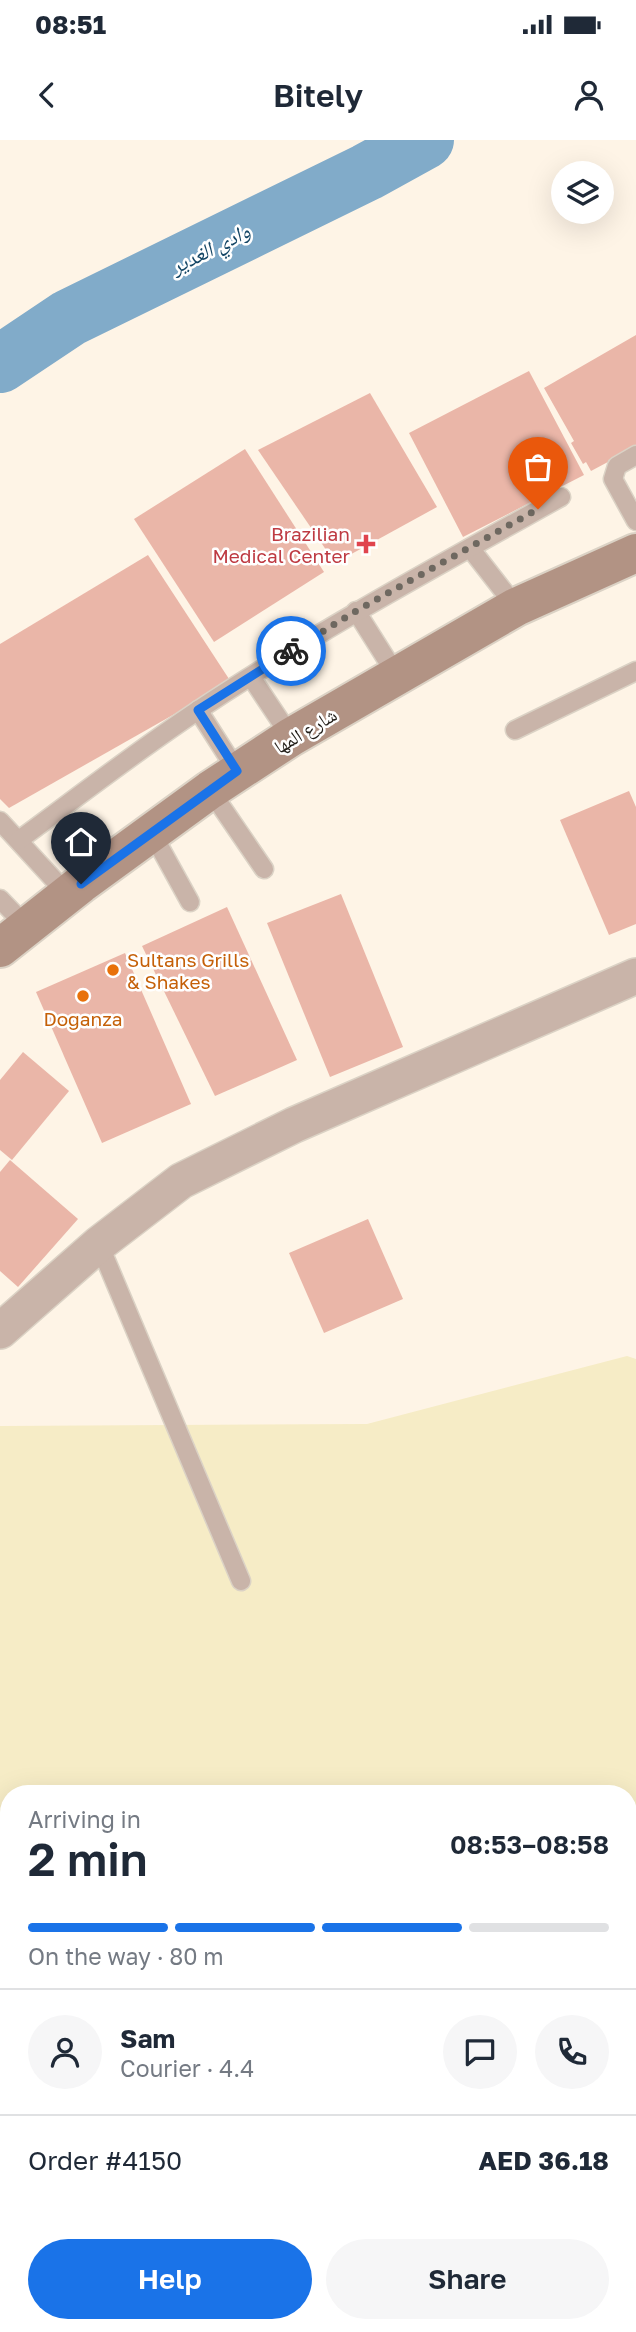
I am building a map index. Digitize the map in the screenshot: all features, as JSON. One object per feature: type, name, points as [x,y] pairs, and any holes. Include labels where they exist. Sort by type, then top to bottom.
[{"type":"street","name":"شارع المها","points":[[14,938],[224,780],[291,737],[516,607],[635,549]]},
{"type":"street","points":[[0,1331],[99,1244],[180,1181],[233,1153],[636,976]]},
{"type":"lane","points":[[635,549],[613,479],[617,466],[636,456]]},
{"type":"lane","points":[[19,840],[198,710],[356,611],[561,497]]},
{"type":"lane","points":[[470,548],[516,607]]},
{"type":"lane","points":[[356,611],[397,676]]},
{"type":"lane","points":[[515,730],[636,671]]},
{"type":"lane","points":[[251,677],[291,737]]},
{"type":"lane","points":[[198,710],[224,780],[264,869]]},
{"type":"lane","points":[[0,821],[68,895]]},
{"type":"lane","points":[[152,833],[190,902]]},
{"type":"lane","points":[[0,899],[14,938]]},
{"type":"lane","points":[[99,1244],[241,1581]]},
{"type":"sand","points":[[627,1356],[636,1359],[636,1785],[0,1785],[0,1426],[367,1424]]},
{"type":"building","points":[[636,335],[636,447],[591,471],[586,462],[583,464],[571,443],[574,441],[544,388]]},
{"type":"building","points":[[529,371],[584,475],[463,537],[409,433]]},
{"type":"building","points":[[370,393],[437,507],[335,563],[258,450]]},
{"type":"building","points":[[245,449],[324,572],[214,642],[134,519]]},
{"type":"building","points":[[148,555],[231,682],[9,808],[0,799],[0,644]]},
{"type":"building","points":[[629,791],[636,807],[636,924],[609,935],[560,820]]},
{"type":"building","points":[[341,894],[403,1047],[330,1077],[267,923]]},
{"type":"building","points":[[227,907],[297,1060],[215,1096],[142,946]]},
{"type":"building","points":[[125,953],[191,1104],[102,1143],[36,992]]},
{"type":"building","points":[[23,1052],[69,1091],[12,1160],[0,1150],[0,1080]]},
{"type":"building","points":[[10,1160],[78,1219],[18,1287],[0,1271],[0,1172]]},
{"type":"building","points":[[368,1219],[403,1299],[324,1333],[289,1253]]},
{"type":"waterway","name":"وادي الغدير","points":[[0,364],[69,318],[367,172],[425,140]]},
{"type":"way so far","points":[[291,651],[356,611],[538,509]]},
{"type":"place","name":"Brazilian Medical Center","points":[[366,544]]},
{"type":"place","name":"Sultans Grills & Shakes","points":[[113,970]]},
{"type":"place","name":"Doganza","points":[[83,996]]},
{"type":"route","points":[[81,884],[237,771],[198,710],[291,651]]}]
